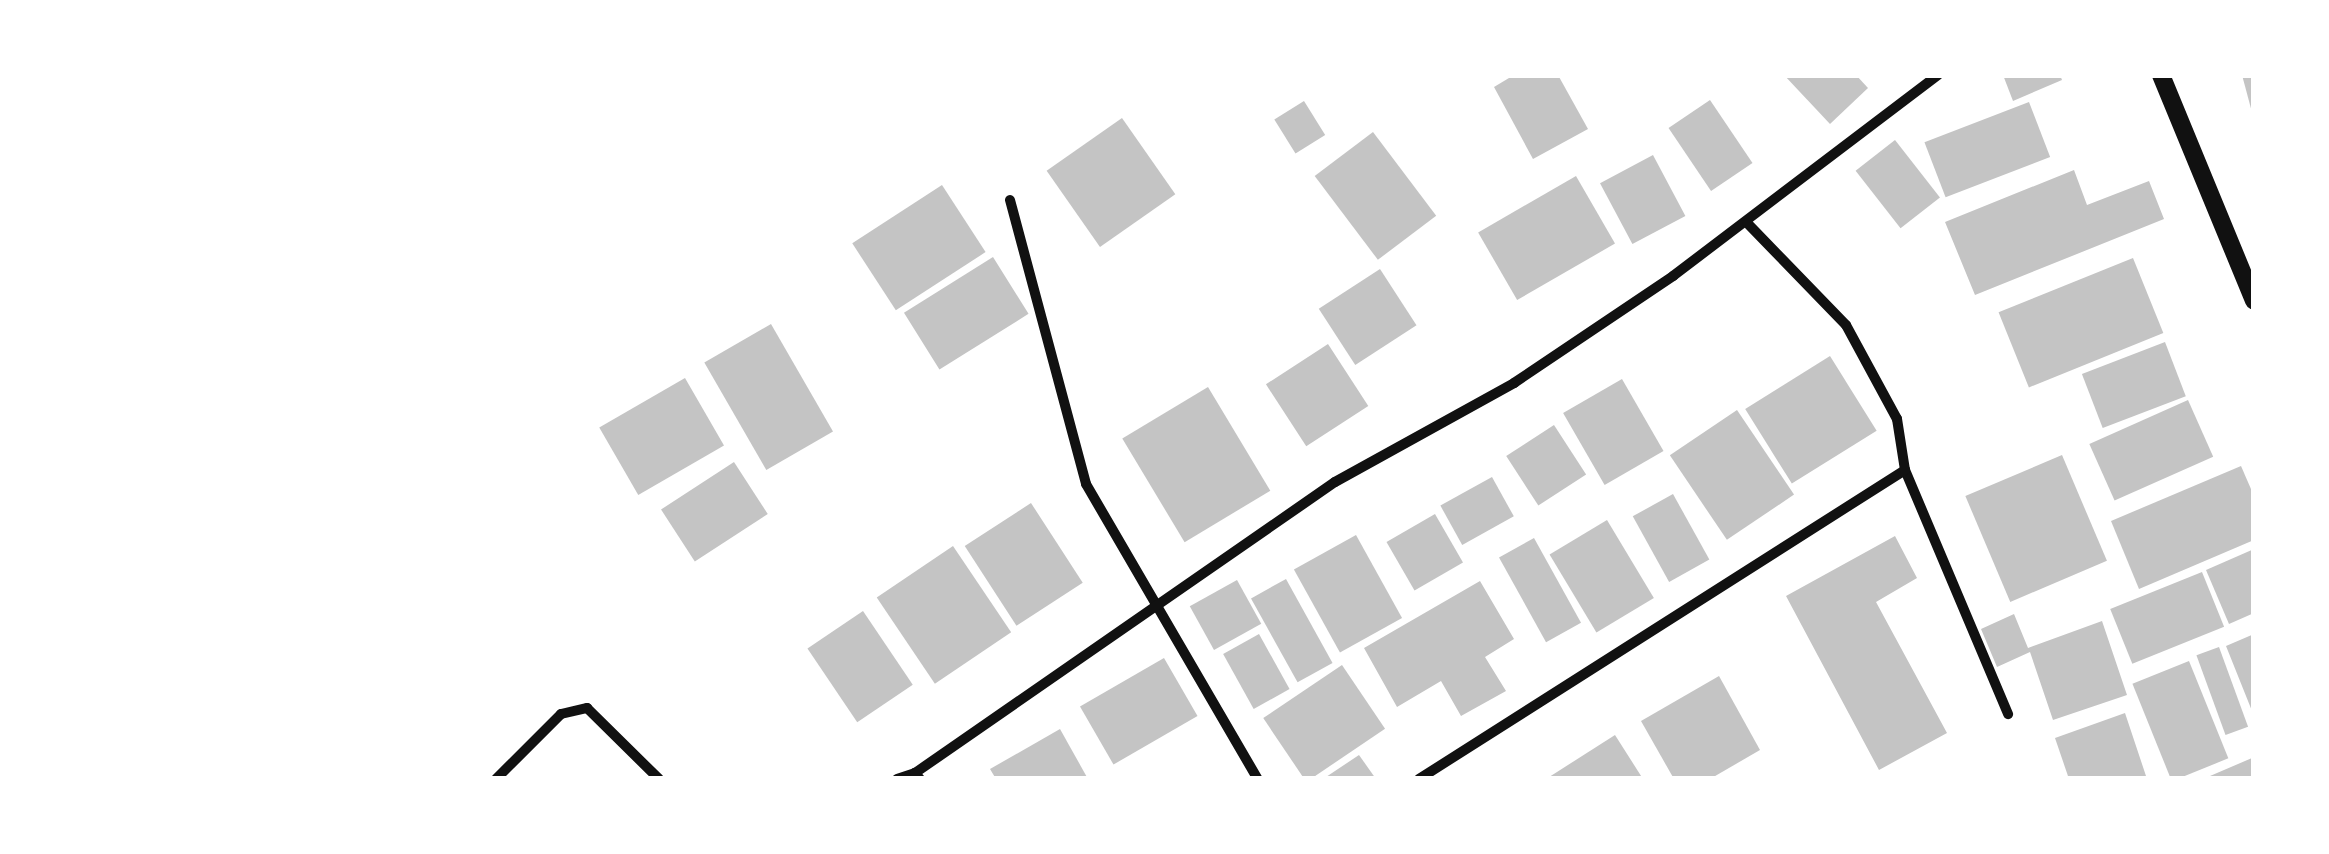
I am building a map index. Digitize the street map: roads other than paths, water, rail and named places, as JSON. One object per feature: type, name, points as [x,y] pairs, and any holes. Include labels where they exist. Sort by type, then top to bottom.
[{"type":"street","points":[[897,779],[917,776],[1335,482],[1514,383],[1747,223],[1938,75]]},
{"type":"street","points":[[2161,75],[2254,301]]},
{"type":"street","points":[[1010,200],[1086,484],[1258,779]]},
{"type":"street","points":[[1747,223],[1846,326],[1897,419],[1905,470],[2008,714]]},
{"type":"street","points":[[1420,779],[1905,470]]},
{"type":"street","points":[[496,779],[561,714],[587,708],[659,779]]}]
